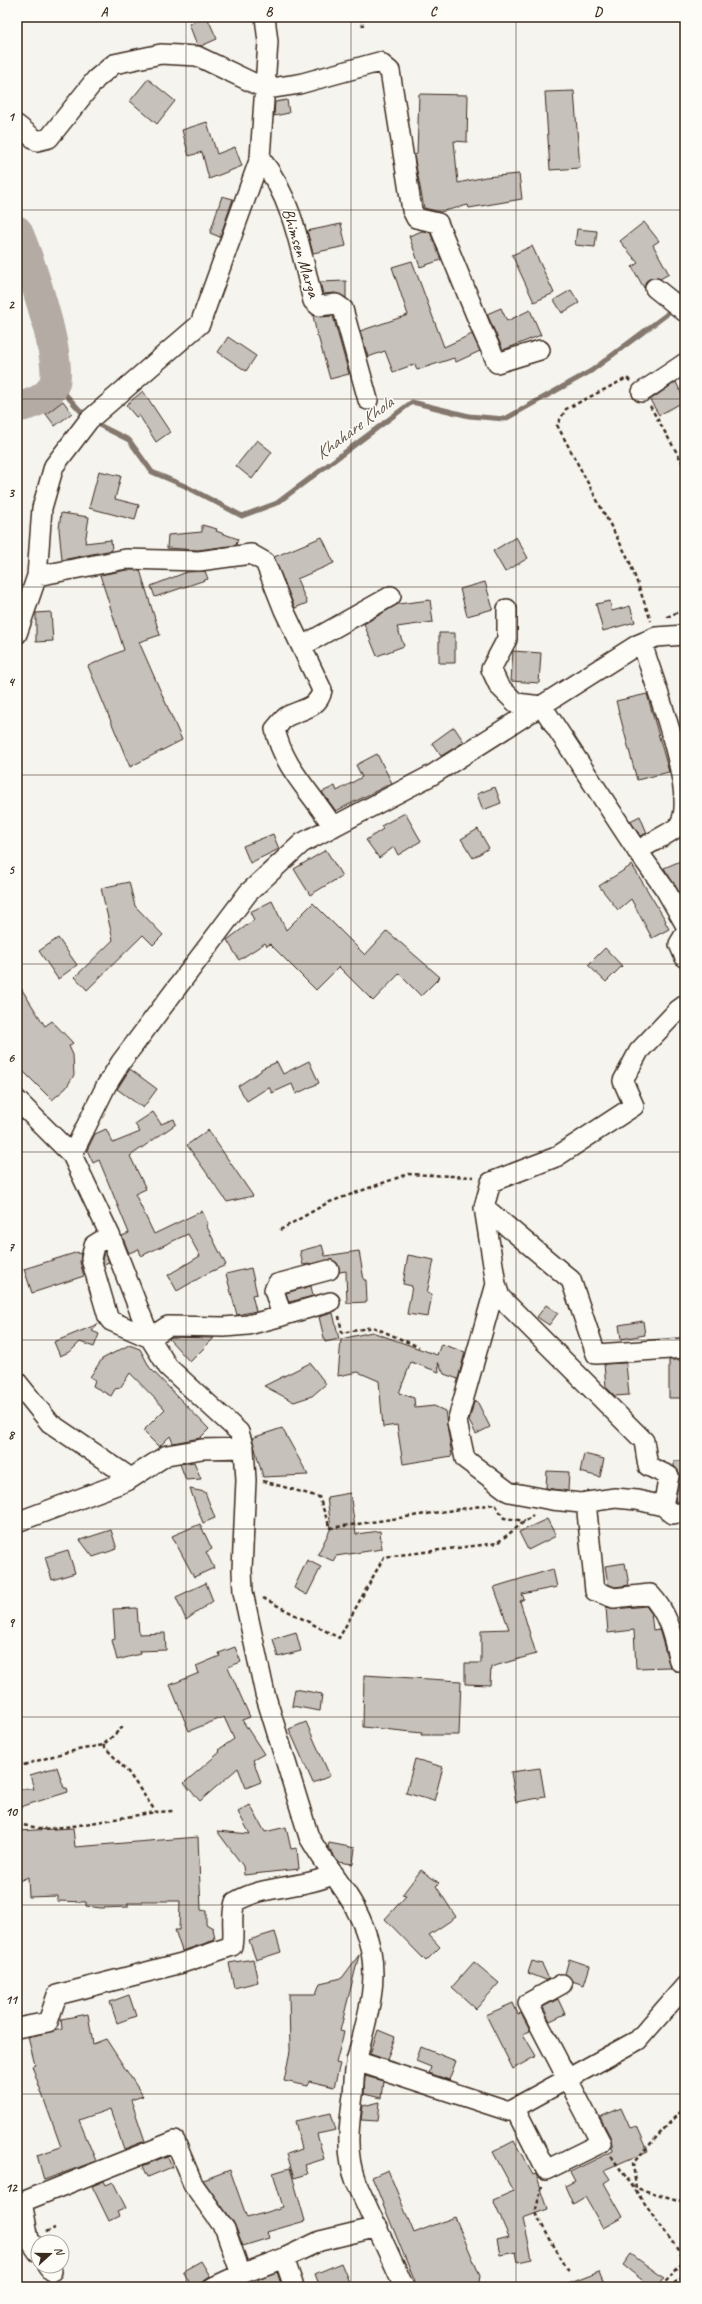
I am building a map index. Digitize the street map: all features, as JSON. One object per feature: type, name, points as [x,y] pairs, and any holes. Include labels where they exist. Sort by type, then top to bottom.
[{"type":"street","points":[[17,634],[37,576],[42,508],[54,466],[89,420],[200,324],[260,158],[266,89],[268,42],[265,17]]},
{"type":"street","points":[[17,125],[37,141],[49,138],[96,79],[114,64],[161,54],[197,56],[266,89],[299,84],[379,62],[390,71],[412,210],[416,218],[438,223],[497,363],[540,350]]},
{"type":"street","name":"Bhimsen Marga","points":[[260,158],[269,168],[283,194],[292,219],[313,301],[319,306],[336,304],[343,309],[368,400]]},
{"type":"street","points":[[658,291],[682,310]]},
{"type":"street","points":[[642,392],[685,363]]},
{"type":"street","points":[[37,576],[126,559],[199,561],[251,554],[265,562],[284,610],[322,690],[321,699],[315,705],[284,718],[275,729],[277,740],[299,782],[323,810],[333,827]]},
{"type":"street","points":[[302,646],[391,596]]},
{"type":"street","points":[[507,609],[507,639],[491,669],[499,686],[516,703],[542,706]]},
{"type":"street","points":[[72,1154],[106,1086],[121,1062],[248,893],[302,843],[432,775],[642,643],[656,637],[685,635]]},
{"type":"street","points":[[637,850],[679,826],[683,816],[684,790],[679,763],[642,643]]},
{"type":"street","points":[[542,706],[637,850],[665,889],[685,924]]},
{"type":"street","points":[[685,934],[679,944],[685,958]]},
{"type":"street","points":[[663,1506],[669,1476],[648,1466],[644,1441],[500,1297],[496,1284],[484,1207],[491,1182],[556,1157],[634,1106],[623,1082],[639,1051],[678,1010],[685,1005]]},
{"type":"street","points":[[17,1100],[72,1154],[110,1235],[150,1338],[168,1367],[239,1432],[244,1448],[246,1480],[242,1570],[243,1592],[265,1694],[309,1837],[319,1854],[354,1902],[360,1916],[372,1960],[372,1998],[356,2061],[349,2126],[350,2167],[404,2287]]},
{"type":"street","points":[[484,1207],[571,1280],[596,1354],[685,1348]]},
{"type":"street","points":[[110,1235],[94,1245],[91,1259],[108,1317],[111,1320],[150,1338]]},
{"type":"street","points":[[282,1316],[274,1290],[277,1284],[329,1270]]},
{"type":"street","points":[[496,1284],[457,1422],[465,1459],[509,1492],[552,1500],[586,1502],[615,1498],[637,1500],[663,1506],[673,1514],[685,1512]]},
{"type":"street","points":[[150,1338],[168,1326],[224,1327],[248,1325],[330,1302]]},
{"type":"street","points":[[17,1382],[50,1423],[131,1478]]},
{"type":"street","points":[[17,1522],[131,1478],[168,1455],[202,1449],[244,1448]]},
{"type":"street","points":[[586,1502],[595,1591],[614,1598],[650,1594],[662,1607],[669,1622],[679,1661],[685,1660]]},
{"type":"street","points":[[17,2028],[48,2022],[57,1995],[182,1963],[232,1946],[234,1938],[232,1912],[235,1902],[245,1896],[286,1885],[320,1880],[334,1874]]},
{"type":"street","points":[[515,2109],[546,2170],[601,2143],[528,2003],[562,1984]]},
{"type":"street","points":[[356,2061],[509,2111],[568,2080],[638,2040],[685,1986]]},
{"type":"street","points":[[30,2242],[28,2239],[20,2202],[175,2141],[193,2184],[225,2229],[241,2274]]},
{"type":"street","points":[[213,2287],[241,2274],[284,2258],[320,2241],[378,2227]]},
{"type":"street","points":[[284,2258],[294,2287]]},
{"type":"path","points":[[361,17],[363,26]]},
{"type":"path","points":[[652,624],[629,560],[557,425],[566,409],[627,378],[642,392],[685,467]]},
{"type":"path","points":[[280,1230],[327,1203],[408,1174],[469,1175],[491,1182]]},
{"type":"path","points":[[330,1302],[337,1309],[342,1333],[373,1327],[420,1346]]},
{"type":"path","points":[[246,1480],[265,1481],[319,1497],[330,1528],[495,1504],[504,1518],[526,1521]]},
{"type":"path","points":[[243,1592],[255,1594],[340,1638],[384,1557],[498,1543],[552,1500]]},
{"type":"path","points":[[17,1767],[63,1753],[104,1745],[125,1725]]},
{"type":"path","points":[[104,1745],[128,1772],[156,1812]]},
{"type":"path","points":[[17,1824],[44,1829],[73,1826],[156,1812],[174,1812]]},
{"type":"path","points":[[685,2106],[633,2163],[636,2188],[685,2202]]},
{"type":"path","points":[[601,2143],[685,2260],[661,2287]]},
{"type":"path","points":[[546,2170],[535,2213],[569,2272]]},
{"type":"path","points":[[668,2287],[685,2276]]},
{"type":"building","points":[[207,17],[217,39],[201,46],[197,45],[189,24]]},
{"type":"building","points":[[148,79],[175,101],[157,124],[130,101]]},
{"type":"building","points":[[574,91],[580,168],[550,170],[545,92]]},
{"type":"building","points":[[419,94],[468,95],[467,142],[454,141],[458,183],[485,177],[519,174],[522,199],[469,208],[468,205],[440,212],[424,208],[414,155],[417,154]]},
{"type":"building","points":[[287,100],[289,113],[274,116],[275,102]]},
{"type":"building","points":[[207,122],[217,154],[235,147],[242,166],[209,179],[202,152],[189,156],[182,130]]},
{"type":"building","points":[[222,196],[233,199],[220,237],[210,233]]},
{"type":"building","points":[[644,222],[659,241],[653,245],[669,274],[660,279],[651,278],[646,281],[644,288],[632,267],[638,263],[620,241]]},
{"type":"building","points":[[341,224],[346,246],[313,253],[307,231]]},
{"type":"building","points":[[577,229],[597,231],[595,247],[575,245]]},
{"type":"building","points":[[422,231],[430,232],[441,260],[420,267],[409,236]]},
{"type":"building","points":[[532,246],[554,293],[534,302],[512,255]]},
{"type":"building","points":[[412,261],[444,347],[472,334],[480,351],[456,362],[454,358],[417,370],[415,364],[393,372],[385,351],[368,357],[360,331],[408,315],[392,267]]},
{"type":"building","points":[[346,281],[346,298],[335,293],[323,294],[320,282]]},
{"type":"building","points":[[571,290],[579,303],[562,313],[554,300]]},
{"type":"building","points":[[501,308],[507,321],[530,310],[541,335],[503,350],[487,314]]},
{"type":"building","points":[[313,315],[320,317],[333,316],[349,374],[330,379],[317,336]]},
{"type":"building","points":[[228,337],[256,356],[246,371],[218,352]]},
{"type":"building","points":[[676,382],[685,401],[659,415],[650,400]]},
{"type":"building","points":[[143,391],[170,432],[156,442],[139,415],[136,417],[126,405]]},
{"type":"building","points":[[63,401],[72,413],[55,426],[46,414]]},
{"type":"building","points":[[257,440],[272,452],[252,479],[236,466]]},
{"type":"building","points":[[99,471],[121,476],[115,499],[139,505],[135,520],[89,508]]},
{"type":"building","points":[[61,513],[89,517],[85,543],[111,540],[112,550],[62,560],[59,529]]},
{"type":"building","points":[[202,525],[217,529],[216,531],[238,539],[236,545],[198,550],[167,548],[168,535],[202,532]]},
{"type":"building","points":[[322,537],[334,563],[297,579],[307,603],[295,608],[274,557]]},
{"type":"building","points":[[516,537],[528,558],[505,572],[493,551]]},
{"type":"building","points":[[127,570],[140,570],[160,635],[139,642],[182,740],[130,767],[88,666],[124,650],[100,575]]},
{"type":"building","points":[[205,571],[208,579],[155,597],[151,586],[187,572]]},
{"type":"building","points":[[485,582],[493,609],[467,616],[460,589]]},
{"type":"building","points":[[430,600],[433,622],[397,627],[404,646],[377,656],[364,624],[398,604]]},
{"type":"building","points":[[610,601],[612,611],[630,606],[635,622],[603,631],[596,604]]},
{"type":"building","points":[[51,612],[53,641],[36,642],[36,613]]},
{"type":"building","points":[[439,633],[455,633],[455,663],[439,663]]},
{"type":"building","points":[[513,651],[541,653],[539,683],[511,681]]},
{"type":"building","points":[[647,694],[669,772],[637,780],[616,701]]},
{"type":"building","points":[[454,727],[464,742],[441,756],[432,743]]},
{"type":"building","points":[[377,754],[392,783],[336,811],[322,792],[335,786],[337,791],[362,777],[356,765]]},
{"type":"building","points":[[495,787],[501,803],[483,810],[477,794]]},
{"type":"building","points":[[405,813],[421,841],[398,855],[394,847],[379,858],[366,840],[383,829],[381,826]]},
{"type":"building","points":[[640,816],[647,833],[641,836],[630,821]]},
{"type":"building","points":[[478,829],[489,848],[473,858],[461,839]]},
{"type":"building","points":[[273,834],[279,849],[250,863],[243,846]]},
{"type":"building","points":[[326,850],[342,876],[310,895],[294,869]]},
{"type":"building","points":[[685,859],[685,902],[664,868]]},
{"type":"building","points":[[632,865],[666,921],[665,922],[669,929],[652,938],[631,899],[618,910],[599,886]]},
{"type":"building","points":[[129,882],[135,906],[163,935],[153,945],[143,935],[87,990],[75,977],[113,940],[101,888]]},
{"type":"building","points":[[272,901],[286,930],[313,903],[365,955],[387,931],[440,977],[421,996],[399,974],[373,1001],[339,967],[316,990],[270,944],[267,946],[265,943],[239,960],[227,940],[254,920],[250,912]]},
{"type":"building","points":[[58,938],[77,965],[58,979],[39,951]]},
{"type":"building","points":[[605,948],[622,966],[606,982],[588,965]]},
{"type":"building","points":[[17,982],[45,1026],[52,1021],[73,1043],[69,1046],[73,1055],[74,1075],[66,1088],[52,1100],[17,1065]]},
{"type":"building","points":[[309,1061],[319,1083],[296,1094],[292,1084],[272,1093],[269,1087],[247,1101],[238,1086],[261,1071],[261,1069],[277,1062],[283,1074]]},
{"type":"building","points":[[130,1069],[157,1089],[143,1108],[117,1089]]},
{"type":"building","points":[[153,1112],[161,1124],[174,1119],[176,1124],[130,1156],[146,1189],[135,1194],[154,1234],[202,1211],[208,1224],[206,1225],[226,1265],[208,1273],[177,1291],[168,1275],[200,1256],[188,1234],[141,1256],[139,1249],[129,1253],[122,1236],[129,1233],[99,1160],[93,1163],[87,1150],[95,1134],[106,1129],[113,1143],[140,1132],[135,1124]]},
{"type":"building","points":[[208,1130],[253,1196],[227,1202],[187,1145]]},
{"type":"building","points":[[322,1245],[325,1256],[359,1251],[364,1280],[366,1280],[367,1302],[347,1303],[346,1271],[340,1272],[337,1263],[332,1260],[303,1265],[300,1251]]},
{"type":"building","points":[[105,1251],[109,1262],[104,1264],[102,1259]]},
{"type":"building","points":[[78,1252],[79,1254],[81,1253],[80,1262],[84,1276],[32,1293],[24,1269]]},
{"type":"building","points":[[408,1255],[434,1260],[427,1293],[432,1294],[428,1317],[407,1314],[412,1286],[403,1284]]},
{"type":"building","points":[[251,1268],[257,1294],[252,1295],[256,1311],[237,1315],[226,1274]]},
{"type":"building","points":[[311,1286],[313,1296],[289,1302],[286,1293]]},
{"type":"building","points":[[546,1305],[558,1313],[549,1325],[537,1317]]},
{"type":"building","points":[[333,1313],[339,1339],[325,1342],[319,1317]]},
{"type":"building","points":[[643,1321],[645,1335],[621,1339],[619,1325]]},
{"type":"building","points":[[98,1324],[92,1331],[99,1334],[94,1347],[80,1342],[71,1351],[60,1356],[54,1342]]},
{"type":"building","points":[[372,1332],[437,1355],[441,1344],[465,1352],[458,1379],[444,1374],[438,1362],[439,1372],[411,1362],[399,1393],[414,1398],[415,1408],[434,1406],[445,1411],[452,1456],[403,1464],[397,1425],[383,1427],[379,1381],[358,1372],[338,1376],[341,1339]]},
{"type":"building","points":[[171,1337],[214,1338],[190,1362],[169,1339]]},
{"type":"building","points":[[129,1345],[140,1349],[150,1368],[209,1429],[200,1438],[173,1443],[170,1436],[159,1447],[143,1431],[165,1409],[130,1373],[120,1388],[115,1389],[111,1396],[93,1386],[95,1380],[90,1377],[102,1359]]},
{"type":"building","points":[[669,1360],[685,1360],[685,1398],[669,1398]]},
{"type":"building","points":[[310,1363],[326,1384],[312,1396],[294,1402],[264,1386]]},
{"type":"building","points":[[626,1363],[629,1395],[615,1396],[606,1387],[604,1364]]},
{"type":"building","points":[[477,1401],[490,1427],[476,1434],[469,1421],[474,1402]]},
{"type":"building","points":[[282,1428],[308,1475],[263,1477],[252,1438]]},
{"type":"building","points":[[584,1454],[604,1459],[600,1477],[580,1472]]},
{"type":"building","points":[[674,1461],[685,1461],[685,1501],[675,1502],[680,1474],[674,1466]]},
{"type":"building","points":[[194,1462],[201,1479],[186,1480],[180,1464]]},
{"type":"building","points":[[547,1471],[569,1472],[568,1491],[546,1488]]},
{"type":"building","points":[[190,1489],[205,1492],[215,1518],[203,1523]]},
{"type":"building","points":[[350,1493],[356,1534],[380,1531],[382,1549],[336,1556],[333,1561],[318,1554],[331,1528],[327,1497]]},
{"type":"building","points":[[547,1519],[556,1536],[528,1550],[519,1532]]},
{"type":"building","points":[[200,1524],[212,1549],[206,1552],[214,1568],[194,1577],[172,1536]]},
{"type":"building","points":[[111,1530],[117,1549],[93,1557],[80,1540]]},
{"type":"building","points":[[68,1550],[75,1573],[52,1580],[45,1557]]},
{"type":"building","points":[[307,1560],[321,1567],[307,1595],[294,1588]]},
{"type":"building","points":[[625,1563],[629,1585],[615,1587],[608,1584],[605,1566]]},
{"type":"building","points":[[553,1569],[557,1587],[522,1594],[524,1599],[520,1601],[536,1654],[491,1667],[490,1685],[465,1684],[465,1663],[481,1663],[481,1630],[509,1629],[494,1587]]},
{"type":"building","points":[[206,1583],[213,1601],[186,1620],[176,1597]]},
{"type":"building","points":[[646,1606],[651,1613],[653,1630],[659,1629],[670,1667],[636,1668],[634,1630],[608,1633],[606,1607],[615,1609]]},
{"type":"building","points":[[137,1608],[139,1634],[165,1633],[166,1650],[139,1651],[140,1654],[117,1660],[112,1640],[115,1639],[113,1609]]},
{"type":"building","points":[[296,1632],[301,1651],[278,1657],[273,1639]]},
{"type":"building","points":[[235,1647],[241,1662],[228,1667],[250,1717],[242,1720],[264,1754],[253,1760],[261,1782],[246,1788],[238,1768],[200,1801],[184,1783],[220,1752],[218,1750],[234,1739],[224,1717],[189,1731],[170,1685],[199,1673],[196,1666],[220,1656],[219,1653]]},
{"type":"building","points":[[364,1675],[461,1681],[459,1735],[421,1735],[422,1733],[363,1727]]},
{"type":"building","points":[[295,1689],[322,1694],[320,1711],[292,1706]]},
{"type":"building","points":[[306,1722],[330,1776],[313,1783],[289,1729]]},
{"type":"building","points":[[415,1759],[443,1767],[434,1801],[406,1793]]},
{"type":"building","points":[[57,1767],[64,1788],[67,1788],[68,1792],[17,1808],[17,1789],[34,1789],[30,1775]]},
{"type":"building","points":[[540,1768],[545,1797],[516,1802],[511,1772]]},
{"type":"building","points":[[250,1805],[265,1832],[286,1827],[291,1849],[297,1848],[299,1869],[244,1875],[243,1866],[217,1831],[250,1834],[238,1812]]},
{"type":"building","points":[[73,1828],[75,1847],[198,1837],[201,1910],[206,1911],[206,1924],[213,1928],[215,1940],[182,1951],[175,1930],[179,1930],[180,1901],[142,1901],[142,1903],[128,1903],[128,1907],[101,1908],[86,1906],[86,1902],[57,1901],[57,1896],[29,1897],[28,1877],[17,1882],[17,1831]]},
{"type":"building","points":[[329,1843],[355,1848],[353,1864],[338,1862],[328,1847]]},
{"type":"building","points":[[421,1870],[439,1883],[436,1886],[456,1917],[429,1935],[440,1947],[426,1961],[385,1919],[406,1896],[402,1895]]},
{"type":"building","points":[[275,1932],[281,1952],[256,1960],[249,1940]]},
{"type":"building","points":[[359,1955],[340,2031],[344,2032],[336,2063],[340,2064],[334,2087],[309,2081],[308,2086],[284,2081],[290,2051],[289,1994],[316,1994],[320,1983],[342,1978]]},
{"type":"building","points":[[253,1959],[258,1982],[234,1988],[229,1963]]},
{"type":"building","points":[[569,1959],[590,1966],[584,1985],[572,1981],[565,1974]]},
{"type":"building","points":[[532,1961],[542,1964],[549,1979],[546,1980],[528,1973]]},
{"type":"building","points":[[474,1962],[499,1983],[476,2009],[452,1987]]},
{"type":"building","points":[[129,1995],[136,2016],[117,2023],[110,2002]]},
{"type":"building","points":[[558,1999],[565,2014],[550,2021],[543,2007]]},
{"type":"building","points":[[513,2003],[518,2014],[521,2013],[530,2031],[523,2034],[536,2056],[513,2069],[486,2015]]},
{"type":"building","points":[[88,2014],[93,2044],[106,2039],[143,2096],[131,2100],[145,2141],[124,2149],[110,2109],[79,2120],[96,2161],[44,2180],[37,2155],[61,2147],[32,2066],[35,2065],[28,2037],[62,2029],[61,2019]]},
{"type":"building","points":[[378,2030],[395,2037],[387,2060],[370,2054]]},
{"type":"building","points":[[421,2047],[456,2061],[449,2080],[429,2073],[431,2067],[416,2061]]},
{"type":"building","points":[[365,2076],[383,2081],[381,2098],[364,2094]]},
{"type":"building","points":[[380,2102],[378,2121],[361,2120],[363,2106]]},
{"type":"building","points":[[621,2108],[630,2128],[637,2126],[648,2151],[604,2170],[610,2179],[604,2183],[623,2217],[603,2228],[585,2197],[573,2204],[565,2186],[575,2181],[570,2172],[613,2151],[611,2138],[600,2117]]},
{"type":"building","points":[[331,2113],[336,2130],[317,2134],[324,2159],[305,2165],[308,2174],[294,2178],[287,2154],[302,2149],[295,2121]]},
{"type":"building","points":[[514,2141],[533,2175],[536,2174],[548,2209],[523,2218],[532,2259],[518,2262],[516,2252],[500,2255],[497,2240],[509,2237],[493,2200],[514,2191],[493,2152]]},
{"type":"building","points":[[167,2156],[172,2167],[148,2177],[143,2166]]},
{"type":"building","points":[[290,2168],[305,2221],[267,2232],[269,2238],[243,2246],[234,2223],[203,2180],[230,2170],[247,2218],[283,2207],[273,2173]]},
{"type":"building","points":[[388,2170],[414,2233],[455,2217],[480,2276],[478,2287],[417,2287],[372,2177]]},
{"type":"building","points":[[104,2181],[106,2185],[113,2182],[126,2208],[117,2212],[119,2216],[109,2221],[92,2186]]},
{"type":"building","points":[[631,2254],[664,2278],[657,2287],[651,2287],[623,2265]]},
{"type":"building","points":[[201,2261],[210,2276],[204,2280],[202,2287],[192,2287],[183,2271]]},
{"type":"building","points":[[341,2263],[351,2287],[320,2287],[315,2274]]},
{"type":"building","points":[[277,2272],[282,2287],[261,2287],[258,2279]]},
{"type":"building","points":[[599,2272],[605,2287],[563,2287],[563,2286]]},
{"type":"waterway","points":[[17,231],[29,262],[50,332],[56,372],[52,389],[44,397],[34,403],[17,407]]},
{"type":"waterway","name":"Khahare Khola","points":[[93,422],[129,440],[152,472],[185,486],[242,516],[277,503],[412,402],[469,416],[505,419],[591,371],[666,315],[685,291]]},
{"type":"waterway","name":"Khahare Khola","points":[[55,383],[87,418]]}]
